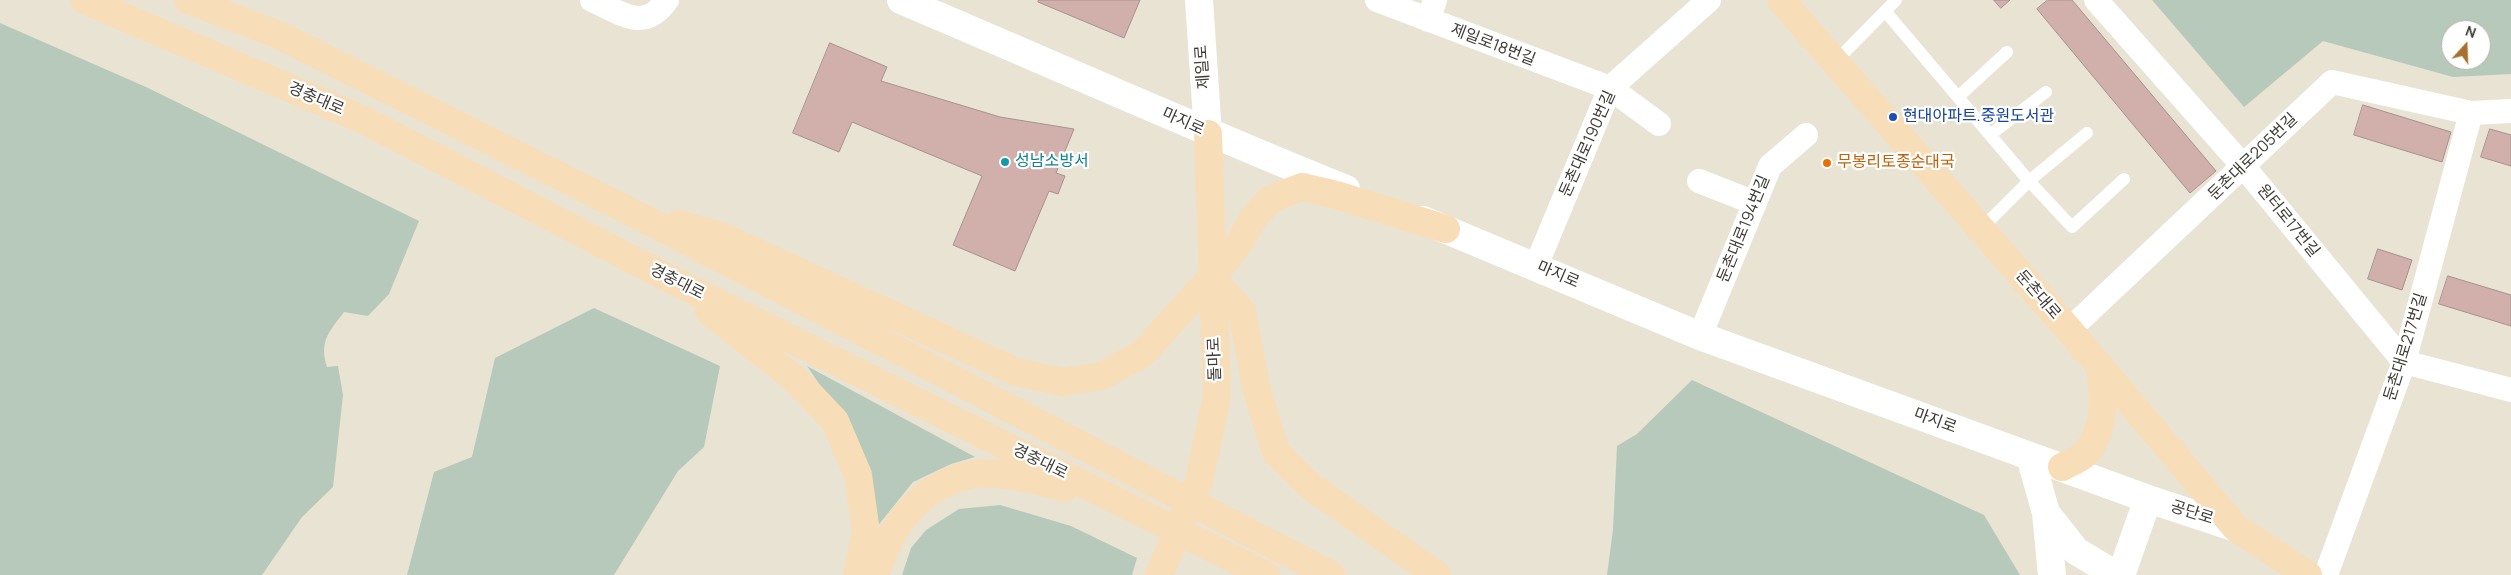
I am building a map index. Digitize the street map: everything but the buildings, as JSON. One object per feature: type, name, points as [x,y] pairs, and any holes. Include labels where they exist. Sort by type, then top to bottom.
[{"type":"main road","name":"경충대로","points":[[84,0],[364,120],[664,276],[1260,573]]},
{"type":"main road","name":"경충대로","points":[[188,0],[281,36],[631,212],[1331,575]]},
{"type":"main road","name":"둔촌대로","points":[[1781,0],[2069,330],[2236,528],[2308,575]]},
{"type":"main road","name":"돌마로","points":[[1159,573],[1199,482],[1217,396],[1208,134]]},
{"type":"main road","points":[[631,212],[722,236],[1016,372],[1063,382],[1102,376],[1142,354],[1212,277],[1238,245],[1253,218],[1271,199],[1302,187],[1336,195],[1446,229]]},
{"type":"main road","points":[[664,276],[795,379],[835,421],[858,475],[866,532],[857,575]]},
{"type":"main road","points":[[1212,277],[1242,312],[1257,391],[1276,452],[1310,486],[1437,575]]},
{"type":"main road","points":[[2062,467],[2085,454],[2098,430],[2104,398],[2100,368]]},
{"type":"main road","points":[[875,575],[882,552],[901,519],[932,489],[975,474],[1025,477],[1128,506]]},
{"type":"street","points":[[592,0],[635,18],[647,19],[660,10],[668,0]]},
{"type":"street","name":"마지로","points":[[901,0],[1067,70],[1208,134],[1446,229],[1700,336],[2148,499]]},
{"type":"street","name":"제일로","points":[[1199,0],[1208,134]]},
{"type":"street","name":"제일로18번길","points":[[1377,0],[1419,8],[1610,88],[1659,124]]},
{"type":"street","name":"둔촌대로190번길","points":[[1536,266],[1610,88],[1709,0]]},
{"type":"street","name":"원터로17번길","points":[[2096,0],[2244,166],[2404,362]]},
{"type":"street","name":"둔촌대로205번길","points":[[2069,330],[2332,82],[2471,113]]},
{"type":"street","points":[[2471,113],[2511,111]]},
{"type":"street","name":"둔촌대로217번길","points":[[2326,575],[2404,362],[2471,113]]},
{"type":"street","name":"둔촌대로194번길","points":[[1700,336],[1770,166],[1806,135]]},
{"type":"street","points":[[1699,181],[1755,204]]},
{"type":"street","points":[[2404,362],[2511,390]]},
{"type":"street","points":[[2030,456],[2046,513],[2052,575]]},
{"type":"street","points":[[2121,575],[2148,499]]},
{"type":"street","name":"공단로","points":[[2148,499],[2236,528]]},
{"type":"street","points":[[2046,513],[2076,551],[2116,575]]},
{"type":"street","points":[[2083,575],[2097,572],[2110,575]]},
{"type":"lane","points":[[1835,62],[1896,0]]},
{"type":"lane","points":[[1885,12],[2029,181],[2072,227],[2124,179]]},
{"type":"lane","points":[[1958,97],[2007,52]]},
{"type":"lane","points":[[1990,135],[2046,92]]},
{"type":"lane","points":[[1981,229],[2029,181],[2087,133]]},
{"type":"green space","points":[[2152,0],[2511,0],[2511,74],[2453,77],[2323,41],[2244,107]]},
{"type":"green space","points":[[0,23],[146,87],[419,221],[389,294],[368,316],[344,312],[327,337],[324,350],[327,367],[338,366],[343,395],[333,487],[302,517],[262,575],[0,575]]},
{"type":"green space","points":[[594,308],[720,366],[704,447],[678,471],[614,575],[407,575],[434,472],[472,457],[495,358]]},
{"type":"green space","points":[[807,366],[975,457],[951,464],[913,482],[872,533],[847,425]]},
{"type":"green space","points":[[1692,380],[1984,515],[2020,575],[1607,575],[1613,530],[1617,446],[1637,434]]},
{"type":"green space","points":[[1000,505],[1071,526],[1137,558],[1132,575],[902,575],[911,548],[926,530],[959,509]]},
{"type":"place","name":"현대아파트.중원도서관","points":[[1893,117]]},
{"type":"place","name":"성남소방서","points":[[1005,162]]},
{"type":"place","name":"무봉리토종순대국","points":[[1827,163]]}]
